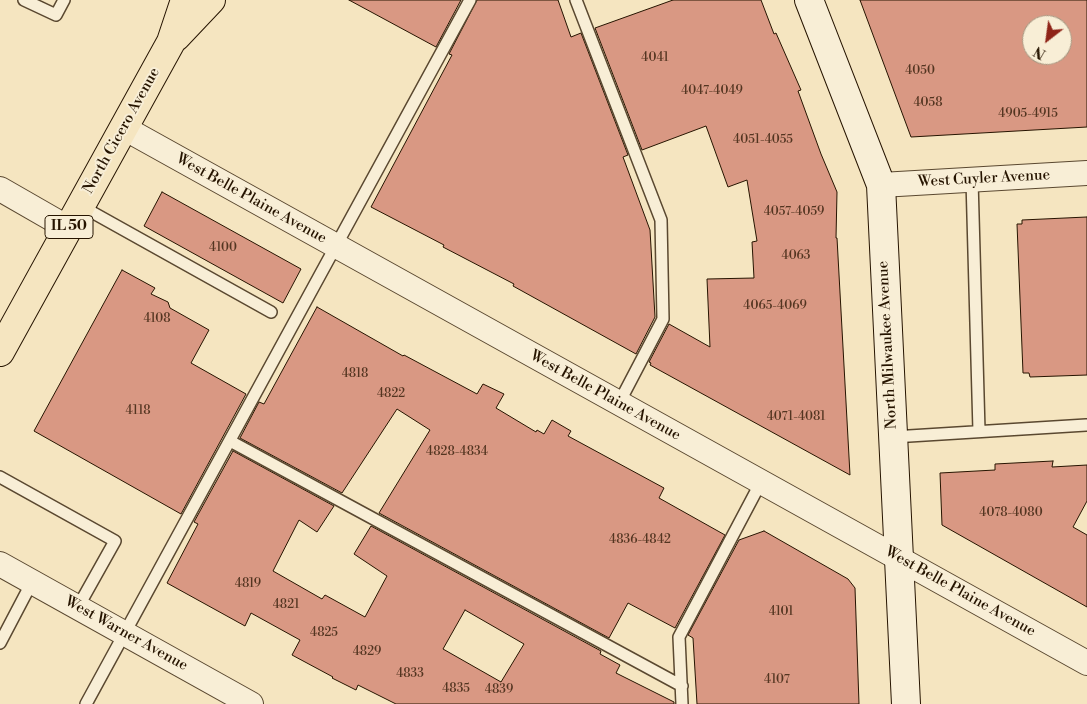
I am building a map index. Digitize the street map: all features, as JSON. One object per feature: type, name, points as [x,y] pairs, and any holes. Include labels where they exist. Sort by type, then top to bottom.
[{"type":"main road","name":"North Cicero Avenue","points":[[0,352],[172,42],[185,0]]},
{"type":"main road","name":"North Cicero Avenue","points":[[172,42],[212,0]]},
{"type":"main road","name":"North Milwaukee Avenue","points":[[809,0],[881,186],[906,704]]},
{"type":"street","name":"West Belle Plaine Avenue","points":[[124,128],[1087,663]]},
{"type":"street","name":"West Cuyler Avenue","points":[[881,186],[1087,173]]},
{"type":"street","points":[[0,189],[74,217]]},
{"type":"street","name":"West Warner Avenue","points":[[0,564],[251,704]]},
{"type":"lane","points":[[24,0],[56,15],[64,0]]},
{"type":"lane","points":[[86,704],[470,0]]},
{"type":"lane","points":[[576,0],[661,220],[663,319],[619,403]]},
{"type":"lane","points":[[972,180],[979,432]]},
{"type":"lane","points":[[74,217],[271,312]]},
{"type":"lane","points":[[893,437],[1086,425]]},
{"type":"lane","points":[[230,441],[682,686]]},
{"type":"lane","points":[[0,477],[115,541],[78,607]]},
{"type":"lane","points":[[682,704],[679,637],[761,482]]},
{"type":"lane","points":[[0,643],[32,582]]},
{"type":"building","points":[[349,0],[461,0],[436,47]]},
{"type":"building","points":[[477,0],[558,0],[571,37],[581,33],[628,155],[623,157],[650,230],[655,317],[636,354],[513,286],[514,284],[443,247],[444,245],[371,207],[452,55],[449,54]]},
{"type":"building","points":[[673,0],[761,0],[774,34],[776,33],[801,90],[798,91],[837,192],[836,238],[850,475],[650,365],[651,363],[649,362],[669,324],[710,347],[707,279],[754,278],[752,242],[757,241],[747,180],[728,187],[706,126],[642,150],[595,28]]},
{"type":"building","points":[[860,0],[1087,0],[1087,127],[911,137]]},
{"type":"building","points":[[162,192],[301,269],[283,303],[144,226]]},
{"type":"building","points":[[1087,217],[1087,375],[1030,377],[1029,373],[1023,373],[1017,224],[1022,224],[1022,220]]},
{"type":"building","points":[[122,270],[155,288],[151,294],[168,302],[170,308],[209,330],[191,363],[246,394],[181,514],[34,431]]},
{"type":"building","points":[[317,307],[403,356],[477,394],[483,384],[504,394],[496,408],[536,432],[537,430],[544,434],[552,420],[571,431],[568,436],[664,488],[659,498],[725,535],[675,628],[628,603],[609,638],[379,513],[430,430],[397,409],[342,493],[240,438],[259,402],[264,404]]},
{"type":"building","points":[[233,451],[334,506],[317,532],[299,520],[273,571],[322,599],[325,595],[365,617],[387,576],[354,554],[371,526],[601,651],[600,654],[620,665],[616,673],[674,702],[674,704],[396,704],[358,685],[356,690],[292,655],[300,640],[251,613],[245,626],[167,583],[198,524],[194,522]],"holes":[[[465,610],[524,644],[501,682],[443,649]]]},
{"type":"building","points":[[1053,461],[1052,467],[1087,465],[1087,501],[1073,527],[1087,535],[1087,607],[942,525],[940,473],[995,470],[995,464]]},
{"type":"building","points":[[764,531],[848,579],[855,588],[859,704],[697,704],[693,638],[688,635],[739,540]]}]
